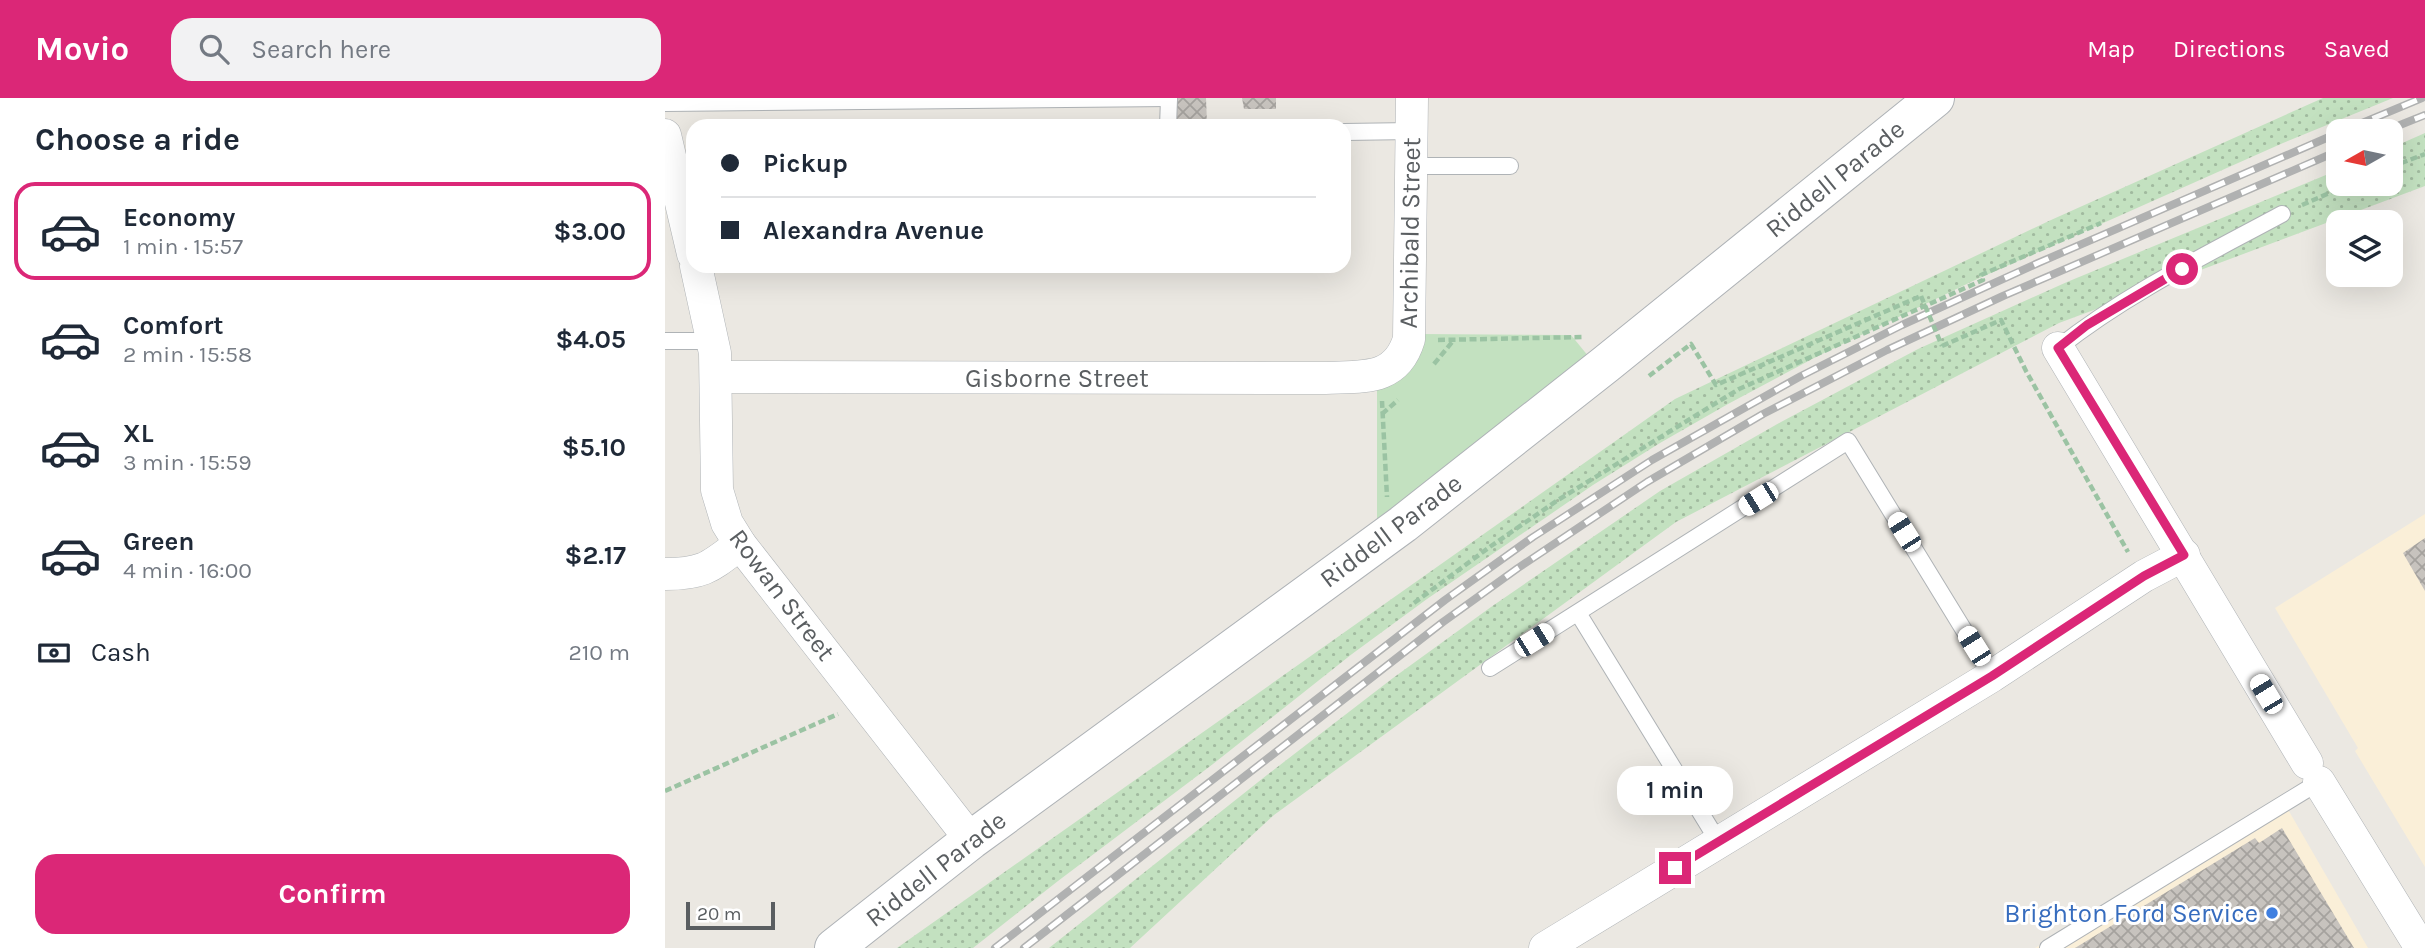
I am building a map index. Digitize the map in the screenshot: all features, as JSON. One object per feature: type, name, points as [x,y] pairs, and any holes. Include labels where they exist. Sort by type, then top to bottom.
[{"type":"street","name":"Archibald Street","points":[[1396,359],[1412,166],[1412,98]]},
{"type":"street","name":"Riddell Parade","points":[[834,948],[971,840],[1403,524],[1935,98]]},
{"type":"street","points":[[665,135],[686,224]]},
{"type":"street","name":"Rowan Street","points":[[698,273],[713,341],[717,490],[727,523],[740,544],[971,840]]},
{"type":"street","points":[[2058,348],[2421,948]]},
{"type":"street","name":"Gisborne Street","points":[[716,377],[1325,378],[1367,376],[1396,359]]},
{"type":"street","points":[[665,574],[704,570],[740,544]]},
{"type":"street","points":[[1545,948],[1992,676],[2144,576],[2184,555]]},
{"type":"lane","points":[[665,103],[1169,99],[1168,119]]},
{"type":"lane","points":[[1351,132],[1412,131]]},
{"type":"lane","points":[[1412,166],[1510,166]]},
{"type":"lane","points":[[2058,348],[2119,305],[2282,214]]},
{"type":"lane","points":[[665,341],[713,341]]},
{"type":"lane","points":[[1490,668],[1849,442],[1992,676]]},
{"type":"lane","points":[[1578,612],[1718,841]]},
{"type":"lane","points":[[2048,948],[2313,772]]},
{"type":"path","points":[[2403,162],[2425,154]]},
{"type":"path","points":[[2282,214],[2326,195]]},
{"type":"path","points":[[1414,603],[1548,507],[1739,389],[1983,280],[1981,275],[2101,223]]},
{"type":"path","points":[[1691,344],[1716,384],[1921,296],[1942,346],[2001,320],[2025,371],[2144,576]]},
{"type":"path","points":[[1391,504],[1385,493],[1396,359],[1454,341],[1584,337]]},
{"type":"path","points":[[665,791],[864,702]]},
{"type":"shaded area","points":[[2425,514],[2425,867],[2355,751],[2358,748],[2275,608]]},
{"type":"shaded area","points":[[2282,799],[2368,948],[2035,948]]},
{"type":"green space","points":[[2323,98],[2393,98],[2342,119],[2326,119],[2326,125],[1973,281],[1816,357],[1728,404],[1593,485],[1427,599],[1352,654],[973,948],[897,948],[1675,399],[2051,220]]},
{"type":"green space","points":[[2425,133],[2425,186],[2403,194],[2403,143]]},
{"type":"green space","points":[[2326,175],[2326,196],[2398,196],[2361,210],[2326,210],[2326,223],[2059,323],[1676,522],[1274,815],[1130,948],[1049,948],[1393,678],[1660,491],[1781,422],[1918,349],[2067,282]]},
{"type":"green space","points":[[1419,334],[1571,335],[1589,357],[1377,529],[1377,385]]},
{"type":"building","points":[[1177,98],[1206,98],[1207,119],[1177,119]]},
{"type":"building","points":[[1242,98],[1276,98],[1276,109],[1244,109]]},
{"type":"building","points":[[2425,538],[2425,591],[2403,553]]},
{"type":"building","name":"Brighton Ford Service","points":[[2282,828],[2354,948],[2075,948],[2255,838],[2259,843]]},
{"type":"railway","points":[[2372,119],[2422,98]]},
{"type":"railway","points":[[2403,124],[2425,115]]},
{"type":"railway","points":[[995,948],[1445,600],[1533,537],[1652,460],[1801,376],[1902,325],[2326,138]]},
{"type":"railway","points":[[1024,948],[1443,622],[1647,482],[1763,414],[1887,350],[2003,296],[2326,156]]},
{"type":"place","name":"Brighton Ford Service","points":[[2272,913]]},
{"type":"route","points":[[1675,868],[1992,676],[2144,576],[2184,555],[2058,348],[2087,325],[2182,269]]}]
